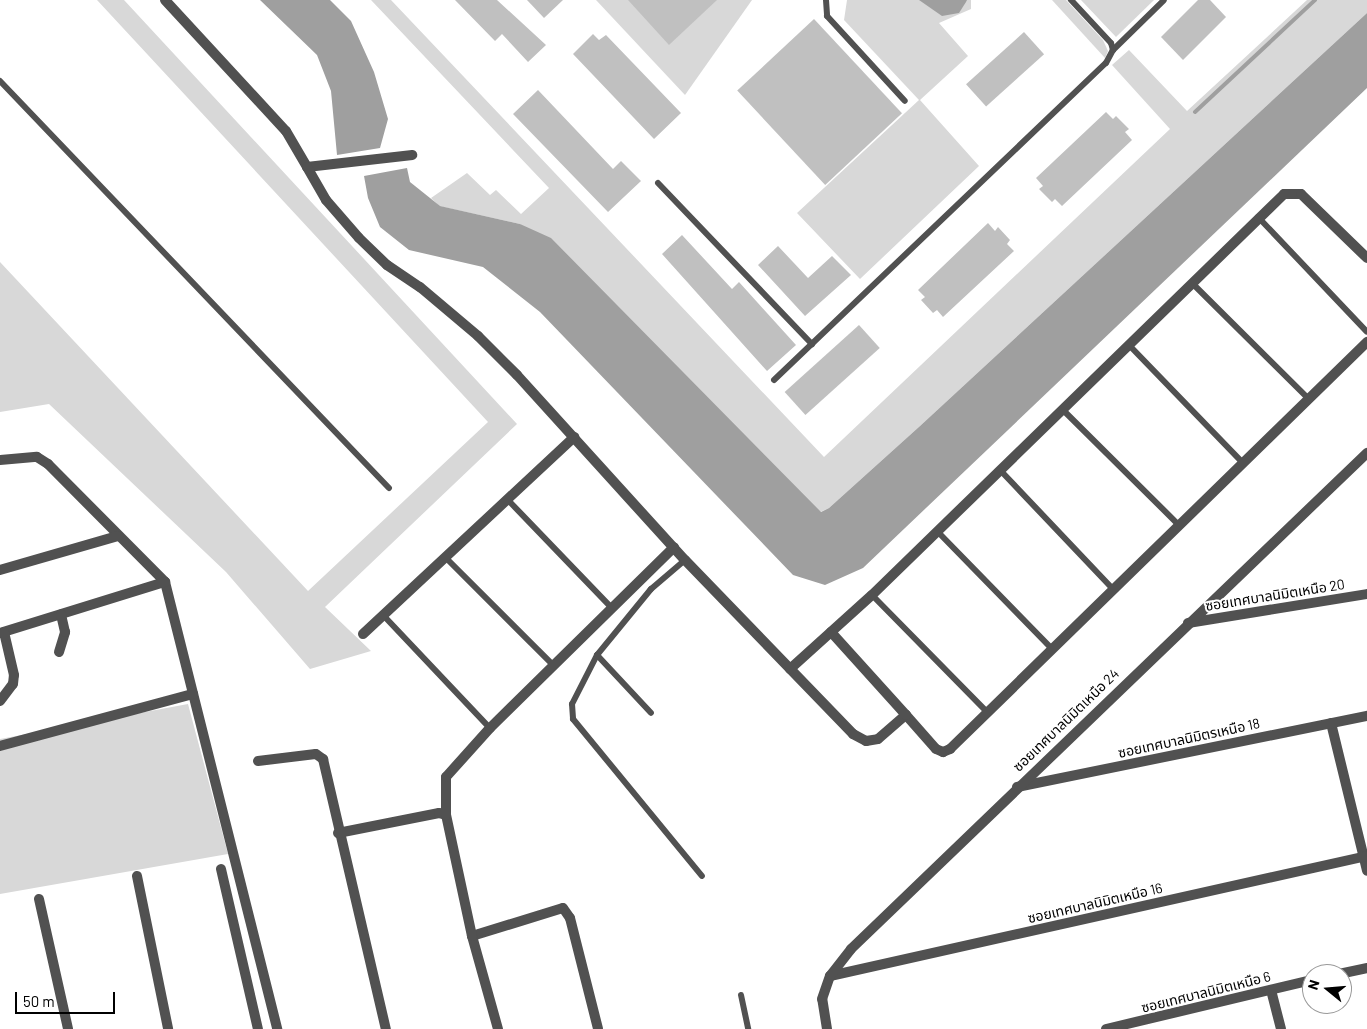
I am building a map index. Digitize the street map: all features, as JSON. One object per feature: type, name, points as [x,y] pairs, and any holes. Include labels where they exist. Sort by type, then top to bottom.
[{"type":"street","points":[[166,0],[286,131],[326,200],[359,238],[387,265],[420,287],[478,336],[574,437],[685,560],[859,739],[878,740],[906,715]]},
{"type":"street","points":[[307,167],[412,154]]},
{"type":"street","points":[[790,669],[872,595],[1258,217],[1284,194],[1301,194],[1365,253]]},
{"type":"street","points":[[831,632],[936,749],[943,752],[950,749],[1367,342]]},
{"type":"street","points":[[363,634],[574,437]]},
{"type":"street","name":"ซอยเทศบาลนิมิตเหนือ 24","points":[[827,1029],[822,999],[830,976],[851,949],[1016,787],[1367,453]]},
{"type":"street","points":[[0,460],[37,457],[48,464],[165,582],[278,1029]]},
{"type":"street","points":[[0,570],[118,536]]},
{"type":"street","points":[[498,1029],[472,936],[446,816],[446,777],[490,728],[552,665],[674,548]]},
{"type":"street","points":[[0,701],[13,684],[14,675],[2,633],[165,582]]},
{"type":"street","name":"ซอยเทศบาลนิมิตเหนือ 20","points":[[1188,623],[1367,594]]},
{"type":"street","points":[[59,652],[65,632],[61,614]]},
{"type":"street","points":[[0,746],[193,694]]},
{"type":"street","name":"ซอยเทศบาลนิมิตรเหนือ 18","points":[[1016,787],[1367,716]]},
{"type":"street","points":[[1331,723],[1365,856],[1367,871]]},
{"type":"street","points":[[258,760],[321,756],[386,1029]]},
{"type":"street","points":[[338,833],[439,813],[446,816]]},
{"type":"street","name":"ซอยเทศบาลนิมิตเหนือ 16","points":[[830,976],[1365,856]]},
{"type":"street","points":[[221,869],[258,1029]]},
{"type":"street","points":[[137,876],[168,1029]]},
{"type":"street","points":[[39,900],[68,1029]]},
{"type":"street","points":[[472,936],[563,908],[570,918],[598,1029]]},
{"type":"street","points":[[1352,971],[1367,968]]},
{"type":"street","name":"ซอยเทศบาลนิมิตเหนือ 6","points":[[1106,1029],[1147,1025],[1302,982]]},
{"type":"street","points":[[1271,990],[1281,1029]]},
{"type":"lane","points":[[826,0],[827,16],[905,101]]},
{"type":"lane","points":[[1071,0],[1111,43],[1113,50]]},
{"type":"lane","points":[[774,380],[1106,64],[1113,50],[1164,0]]},
{"type":"lane","points":[[0,80],[389,488]]},
{"type":"lane","points":[[658,183],[812,344]]},
{"type":"lane","points":[[1258,217],[1367,332]]},
{"type":"lane","points":[[1192,283],[1308,398]]},
{"type":"lane","points":[[1128,344],[1243,463]]},
{"type":"lane","points":[[1062,410],[1179,525]]},
{"type":"lane","points":[[1000,470],[1113,589]]},
{"type":"lane","points":[[507,499],[612,608]]},
{"type":"lane","points":[[938,531],[1052,649]]},
{"type":"lane","points":[[445,557],[552,665]]},
{"type":"lane","points":[[685,560],[650,589],[597,655],[572,704],[573,719],[702,876]]},
{"type":"lane","points":[[872,595],[987,712]]},
{"type":"lane","points":[[383,616],[490,728]]},
{"type":"lane","points":[[597,655],[650,713]]},
{"type":"lane","points":[[741,995],[748,1029]]},
{"type":"shaded area","points":[[97,0],[124,0],[517,424],[325,607],[371,651],[310,669],[226,572],[49,404],[0,412],[0,262],[308,591],[488,422]]},
{"type":"shaded area","points":[[260,0],[330,0],[351,21],[374,72],[388,119],[380,148],[337,155],[331,91],[317,55]]},
{"type":"shaded area","points":[[371,0],[391,0],[824,457],[1170,129],[1112,65],[1129,50],[1187,111],[1307,0],[1367,0],[1367,13],[920,426],[829,508],[820,512],[520,224],[439,206],[431,198],[467,173],[490,195],[496,190],[521,214],[549,188]]},
{"type":"shaded area","points":[[596,0],[752,0],[685,95]]},
{"type":"shaded area","points":[[847,0],[971,0],[971,9],[939,23],[968,56],[920,100],[979,166],[860,279],[797,213],[919,100],[844,20]]},
{"type":"shaded area","points":[[919,0],[967,0],[959,13],[942,16]]},
{"type":"shaded area","points":[[1052,0],[1066,0],[1103,40],[1108,51],[1105,58]]},
{"type":"shaded area","points":[[1081,0],[1154,0],[1116,37]]},
{"type":"shaded area","points":[[1367,13],[1367,88],[863,568],[825,585],[793,575],[540,312],[483,267],[409,250],[380,227],[368,198],[364,176],[407,168],[410,182],[440,206],[520,224],[551,238],[821,512],[829,508],[920,426]]},
{"type":"shaded area","points":[[188,704],[228,854],[0,894],[0,739]]},
{"type":"building","points":[[455,0],[497,0],[546,45],[528,62],[502,34],[495,41]]},
{"type":"building","points":[[527,0],[563,0],[544,18]]},
{"type":"building","points":[[628,0],[717,0],[669,45]]},
{"type":"building","points":[[1198,0],[1210,0],[1226,17],[1183,60],[1161,37]]},
{"type":"building","points":[[814,19],[902,113],[825,185],[737,91]]},
{"type":"building","points":[[1024,32],[1044,54],[986,106],[966,84]]},
{"type":"building","points":[[593,34],[599,40],[606,35],[681,113],[654,139],[573,54]]},
{"type":"building","points":[[538,90],[613,169],[621,161],[641,181],[608,212],[513,114]]},
{"type":"building","points":[[1106,112],[1113,119],[1116,116],[1129,129],[1125,132],[1132,140],[1062,206],[1055,199],[1052,202],[1039,189],[1043,186],[1036,178]]},
{"type":"building","points":[[988,223],[995,231],[998,227],[1010,240],[1007,244],[1014,251],[943,317],[937,310],[933,313],[921,300],[925,297],[918,290]]},
{"type":"building","points":[[682,235],[732,289],[739,282],[796,345],[767,371],[662,254]]},
{"type":"building","points":[[778,246],[808,278],[832,256],[851,275],[805,316],[758,265]]},
{"type":"building","points":[[859,325],[880,348],[805,415],[785,392]]},
{"type":"waterway","points":[[1195,112],[1315,0]]}]
